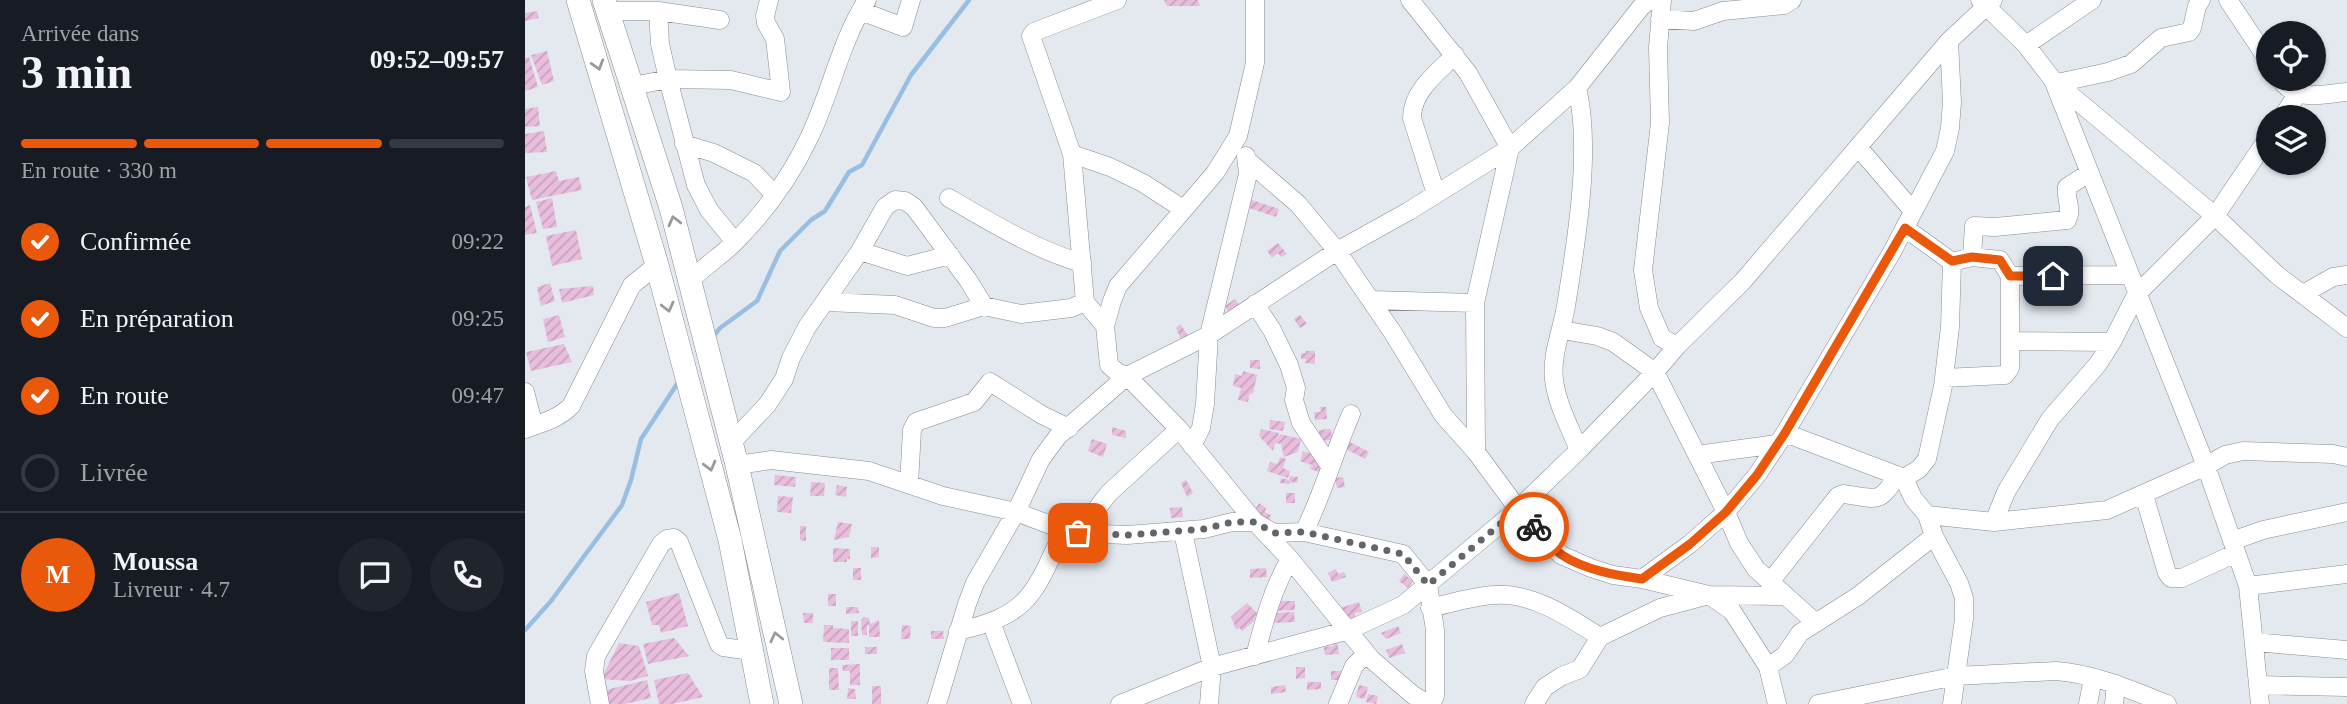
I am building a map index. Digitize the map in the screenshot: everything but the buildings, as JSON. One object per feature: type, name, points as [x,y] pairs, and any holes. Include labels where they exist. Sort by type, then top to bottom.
[{"type":"main road","points":[[578,0],[657,265],[730,540],[762,704]]},
{"type":"main road","points":[[606,6],[671,208],[734,454],[791,704]]},
{"type":"street","points":[[633,86],[668,79],[731,80],[781,92],[775,38],[765,16],[769,0]]},
{"type":"street","points":[[690,281],[735,242],[775,195],[809,139],[855,19],[864,5],[903,27],[911,0]]},
{"type":"street","points":[[1105,326],[1085,302],[1072,154],[1031,36],[1034,32],[1117,0]]},
{"type":"street","points":[[984,306],[914,207],[905,201],[895,200],[885,207],[827,302],[807,327],[784,379],[734,454],[869,471],[943,496],[1016,512],[1071,532],[1127,535],[1204,529],[1232,522],[1255,522],[1274,533],[1304,532],[1403,554],[1428,585],[1435,630],[1435,696],[1429,704],[1413,695],[1371,659],[1290,559],[1255,522],[1179,429],[1127,376],[1109,365],[1105,326],[1111,300],[1118,286],[1215,173],[1238,136],[1255,63],[1255,0]]},
{"type":"street","points":[[1410,0],[1468,73],[1510,148],[1475,303],[1476,452]]},
{"type":"street","points":[[937,704],[975,583],[1016,512],[1041,459],[1058,436],[1127,376],[1209,335],[1337,251],[1510,148],[1577,88],[1641,7],[1650,0]]},
{"type":"street","points":[[1662,0],[1658,48],[1660,123],[1643,270],[1649,308],[1662,338],[1677,346]]},
{"type":"street","points":[[1660,19],[1695,21],[1722,5],[1784,5],[1792,0]]},
{"type":"street","points":[[2026,45],[2092,0]]},
{"type":"street","points":[[2055,81],[2120,68],[2140,57],[2161,38],[2189,32],[2201,0]]},
{"type":"street","points":[[2228,0],[2256,43]]},
{"type":"street","points":[[1120,704],[1212,667],[1349,630],[1403,605],[1428,585],[1518,509],[1743,281],[1949,41],[1986,2],[2055,81],[2215,216],[2277,275],[2346,326]]},
{"type":"street","points":[[606,6],[720,20]]},
{"type":"street","points":[[657,11],[660,44],[696,184],[709,209],[735,242]]},
{"type":"street","points":[[1642,579],[1690,544],[1726,512],[1757,475],[1781,439],[1909,220],[1945,151],[1948,140],[1952,102],[1949,41]]},
{"type":"street","points":[[1436,194],[1412,118],[1412,107],[1419,93],[1455,55]]},
{"type":"street","points":[[2055,81],[2136,295],[2206,466],[2248,586],[2260,704]]},
{"type":"street","points":[[1577,88],[1583,129],[1580,199],[1562,330],[1555,355],[1554,379],[1579,450]]},
{"type":"street","points":[[2292,91],[2297,95],[2347,92]]},
{"type":"street","points":[[2290,105],[2297,95]]},
{"type":"street","points":[[1192,446],[1201,428],[1205,404],[1209,335],[1248,174],[1247,160],[1238,136]]},
{"type":"street","points":[[684,144],[714,153],[754,173],[775,195]]},
{"type":"street","points":[[1770,582],[1838,496],[1843,494],[1878,498],[1885,495],[1900,477],[1919,469],[1927,459],[1944,378],[1950,327],[1952,261],[1909,220],[1858,147]]},
{"type":"street","points":[[1072,154],[1110,167],[1143,183],[1183,209]]},
{"type":"street","points":[[1994,522],[2006,492],[2050,419],[2098,364],[2136,295],[2215,216],[2256,156]]},
{"type":"street","points":[[1247,160],[1298,204],[1337,251],[1443,415],[1476,452],[1518,509],[1561,555],[1613,575],[1709,595],[1786,596]]},
{"type":"street","points":[[1972,257],[1974,226],[1995,227],[2067,220],[2070,213],[2067,187],[2089,173]]},
{"type":"street","points":[[949,198],[1066,259],[1082,263]]},
{"type":"street","points":[[860,251],[907,266],[950,255]]},
{"type":"street","points":[[1944,378],[2005,375],[2010,368],[2010,276],[2000,260],[1972,257],[1952,261]]},
{"type":"street","points":[[525,392],[529,428],[562,414],[571,406],[632,285],[657,265]]},
{"type":"street","points":[[2010,276],[2129,275]]},
{"type":"street","points":[[2304,294],[2333,277],[2347,275]]},
{"type":"street","points":[[1371,300],[1475,303]]},
{"type":"street","points":[[827,302],[895,305],[940,318],[984,306],[1021,314],[1071,308],[1085,302]]},
{"type":"street","points":[[1255,304],[1272,330],[1289,365],[1296,388],[1294,400],[1301,423],[1330,466]]},
{"type":"street","points":[[1562,330],[1597,336],[1613,342],[1655,372],[1739,543],[1756,569],[1816,623]]},
{"type":"street","points":[[2010,341],[2112,342]]},
{"type":"street","points":[[909,484],[912,430],[916,422],[974,402],[991,382],[1042,415],[1069,428]]},
{"type":"street","points":[[1304,532],[1351,414]]},
{"type":"street","points":[[958,631],[991,622],[1025,603],[1071,532],[1179,429]]},
{"type":"street","points":[[1697,454],[1781,439],[1900,477],[1927,515],[1934,536],[1964,598],[1952,704]]},
{"type":"street","points":[[1927,515],[1994,522],[2106,510],[2144,495],[2225,455],[2243,451],[2333,454],[2347,457]]},
{"type":"street","points":[[2144,495],[2167,573],[2171,578],[2182,578],[2263,530],[2347,512]]},
{"type":"street","points":[[1183,531],[1212,667],[1209,704]]},
{"type":"street","points":[[1768,667],[1785,655],[1800,633],[1858,596],[1934,536]]},
{"type":"street","points":[[600,704],[594,671],[596,656],[661,544],[667,539],[674,538],[680,542],[719,644],[751,652]]},
{"type":"street","points":[[1255,656],[1273,590],[1290,559]]},
{"type":"street","points":[[2248,586],[2347,574]]},
{"type":"street","points":[[1430,608],[1497,594],[1520,596],[1555,611],[1600,636]]},
{"type":"street","points":[[1534,704],[1545,687],[1580,669],[1600,636],[1660,608],[1709,595],[1732,611],[1768,667],[1777,704]]},
{"type":"street","points":[[991,622],[1021,704]]},
{"type":"street","points":[[2254,642],[2347,650]]},
{"type":"street","points":[[1338,704],[1354,666],[1363,657],[1371,659]]},
{"type":"street","points":[[1818,704],[1956,676],[2056,671],[2116,684],[2167,704]]},
{"type":"street","points":[[2088,704],[2093,678]]},
{"type":"street","points":[[2114,704],[2116,684]]},
{"type":"street","points":[[2258,685],[2347,687]]},
{"type":"waterway","points":[[712,338],[720,328],[757,301],[780,251],[811,220],[825,211],[849,172],[862,165],[911,75],[969,0]]},
{"type":"waterway","points":[[525,630],[551,601],[622,505],[641,439],[679,381]]},
{"type":"way so far","points":[[1078,533],[1127,535],[1204,529],[1232,522],[1255,522],[1274,533],[1304,532],[1403,554],[1428,585],[1518,509],[1534,527]]},
{"type":"route","points":[[1534,527],[1561,555],[1613,575],[1642,579],[1690,544],[1726,512],[1757,475],[1785,433],[1905,228],[1952,261],[1972,257],[2000,260],[2010,276],[2053,276]]}]
